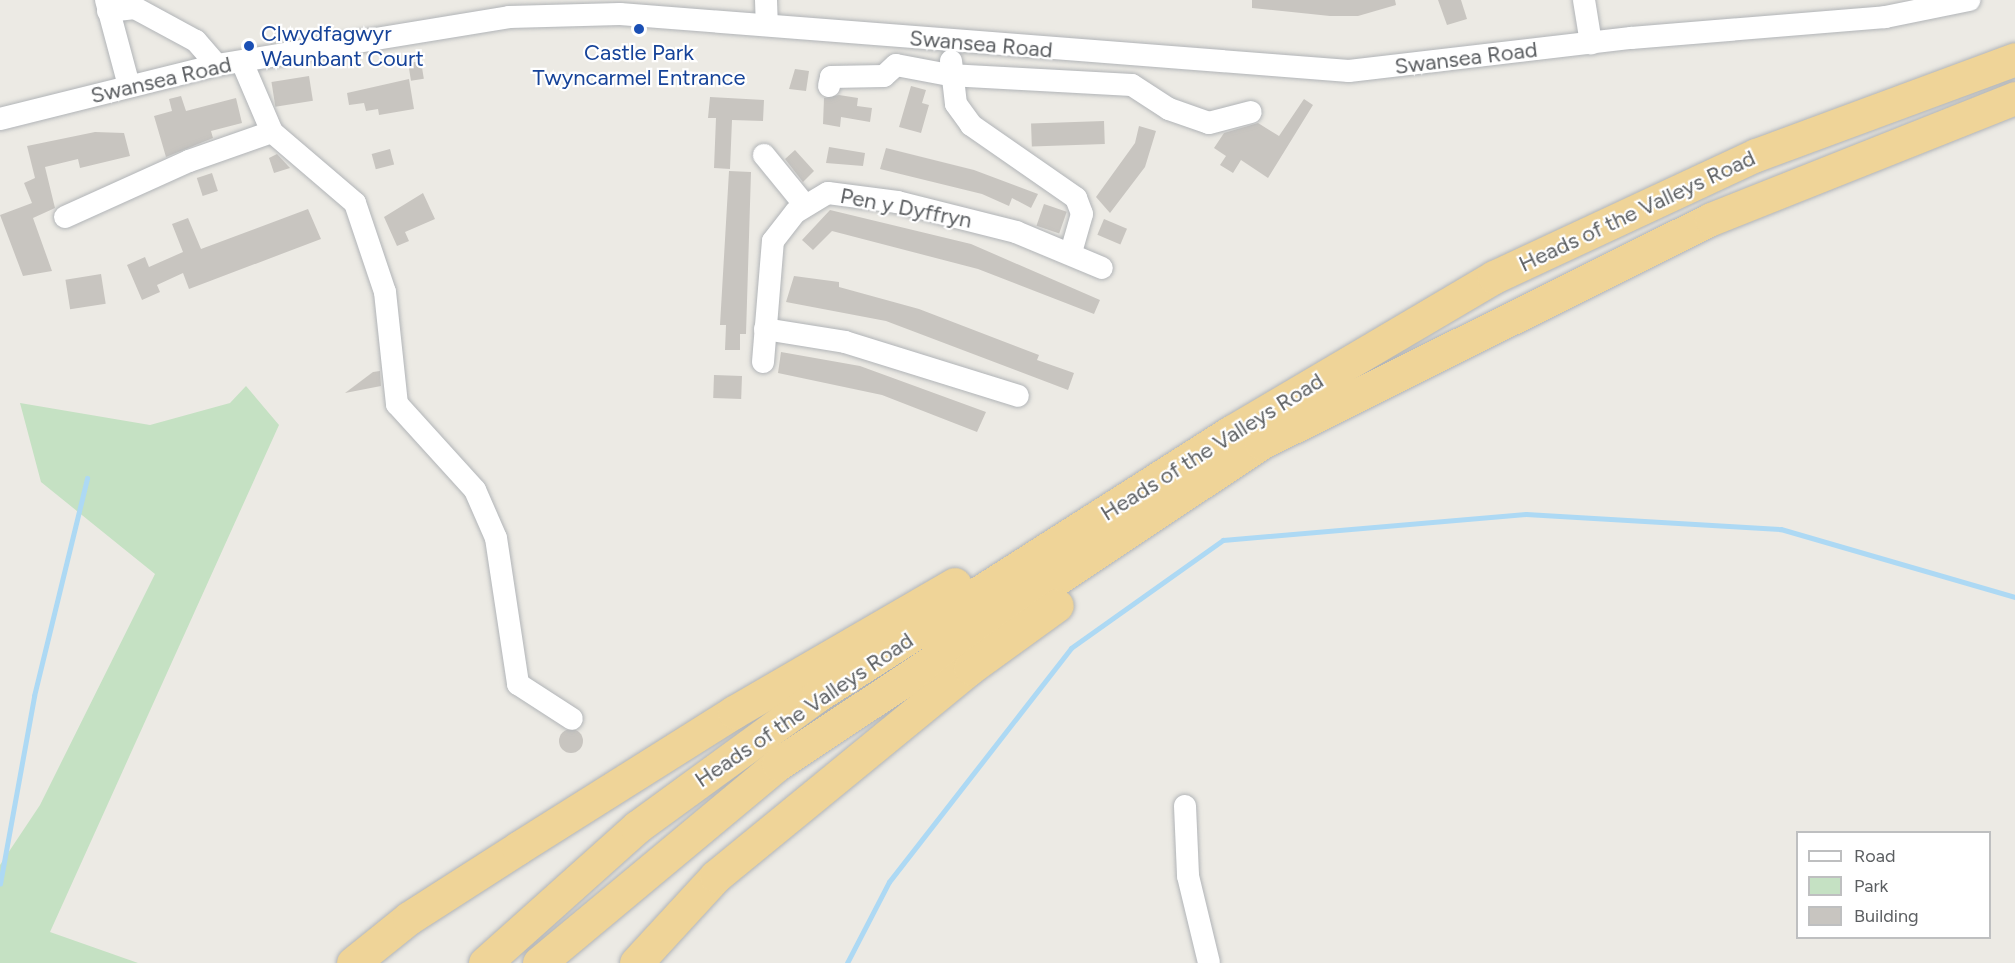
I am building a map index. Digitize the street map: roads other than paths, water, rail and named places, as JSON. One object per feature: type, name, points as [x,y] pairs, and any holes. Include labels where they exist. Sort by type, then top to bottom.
[{"type":"highway","name":"Heads of the Valleys Road","points":[[485,963],[637,828],[818,695],[1231,432],[1494,277],[1756,155],[2015,59]]},
{"type":"highway","name":"Heads of the Valleys Road","points":[[539,963],[778,764],[1144,525],[1261,443],[1361,389],[1711,219],[2015,98]]},
{"type":"highway","points":[[352,963],[409,918],[734,712],[1199,436],[1231,432]]},
{"type":"highway","points":[[636,963],[716,876],[970,668],[1122,558],[1144,525]]},
{"type":"street","points":[[765,0],[767,24]]},
{"type":"street","points":[[1584,0],[1591,43]]},
{"type":"street","name":"Swansea Road","points":[[0,119],[217,65],[453,23],[617,7],[953,42],[1349,71],[1591,43],[1885,17],[1969,0]]},
{"type":"street","points":[[129,86],[107,5],[135,8],[196,41],[217,65]]},
{"type":"street","points":[[953,42],[949,75],[956,104],[970,125],[1076,198],[1082,214],[1071,252]]},
{"type":"street","points":[[242,62],[272,132],[355,203],[385,292],[390,370],[397,404],[476,490],[496,538],[518,684],[572,719]]},
{"type":"street","points":[[829,86],[831,77],[884,76],[896,65],[949,75],[1131,85],[1169,110],[1209,123],[1251,112]]},
{"type":"street","points":[[65,217],[189,161],[272,132]]},
{"type":"street","points":[[764,155],[804,204]]},
{"type":"street","name":"Pen y Dyffryn","points":[[763,362],[773,241],[804,204],[828,193],[897,202],[1071,252],[1102,268]]},
{"type":"street","points":[[765,329],[845,342],[1018,396]]},
{"type":"street","points":[[1185,806],[1188,876],[1209,963]]},
{"type":"waterway","points":[[0,884],[34,696],[87,478]]},
{"type":"waterway","points":[[847,963],[889,882],[1071,648],[1223,540],[1526,514],[1781,529],[2015,597]]},
{"type":"place","name":"Castle Park Twyncarmel Entrance","points":[[639,29]]},
{"type":"place","name":"Clwydfagwyr Waunbant Court","points":[[249,46]]}]
